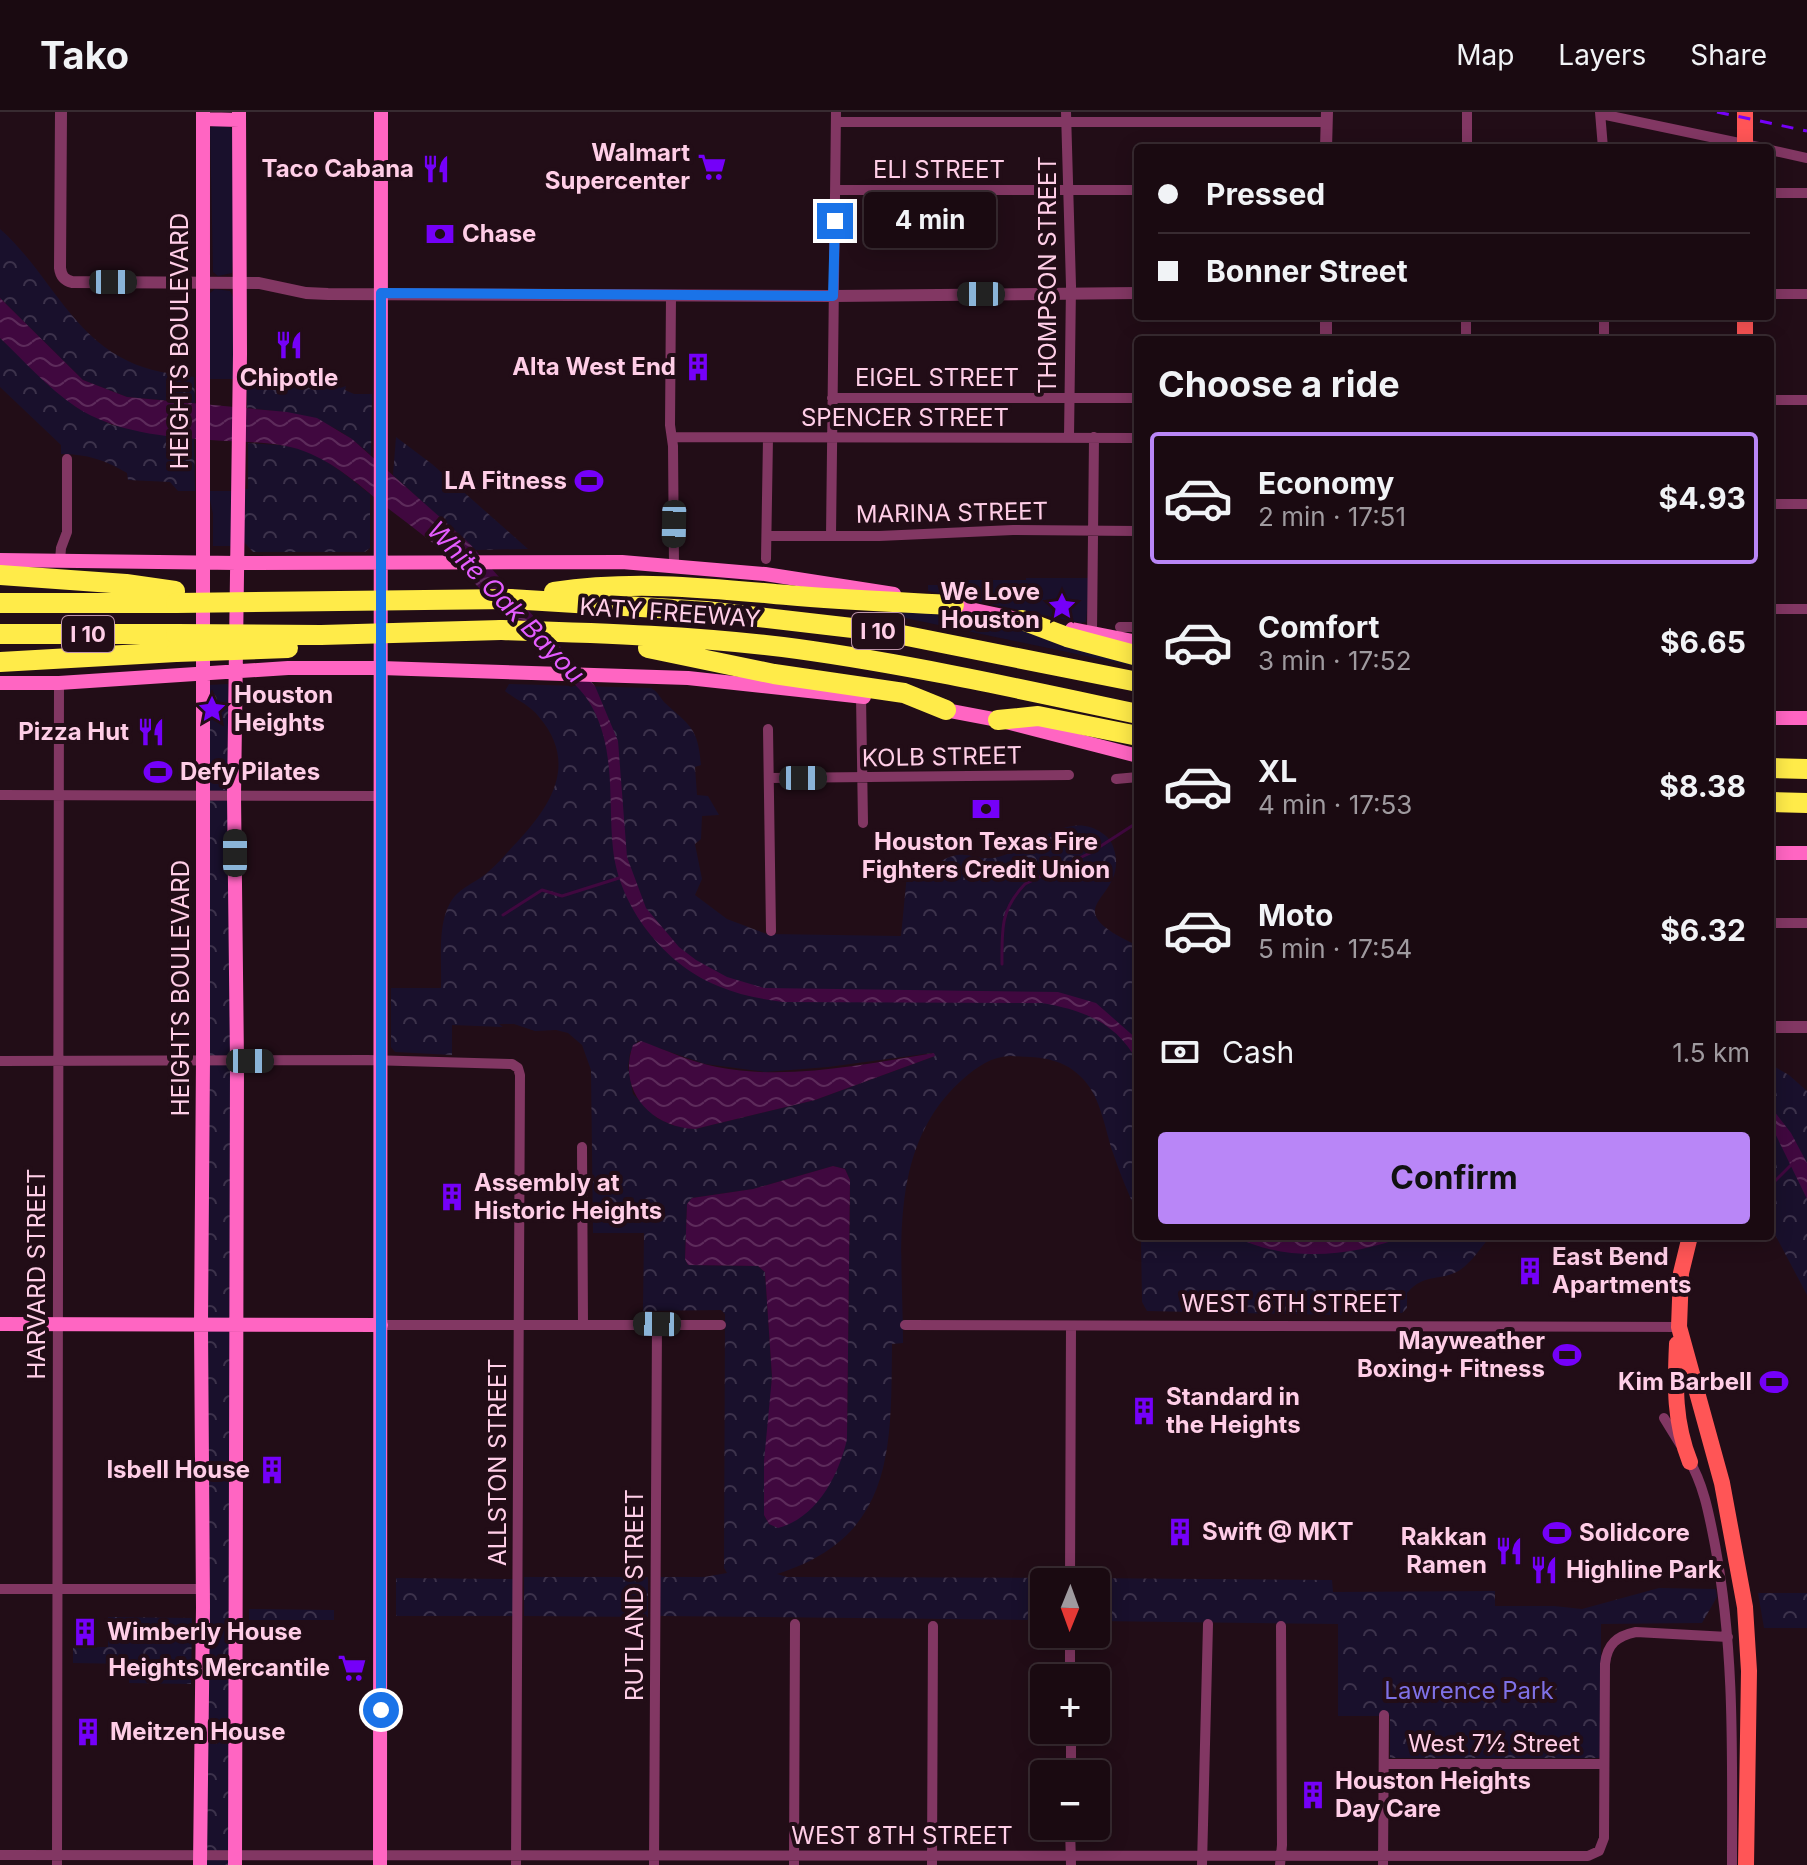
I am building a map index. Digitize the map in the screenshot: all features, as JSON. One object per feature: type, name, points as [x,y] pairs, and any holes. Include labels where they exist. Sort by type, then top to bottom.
[{"type":"highway","points":[[0,575],[126,584],[176,597]]},
{"type":"highway","points":[[510,599],[596,586],[658,584],[828,599],[954,605]]},
{"type":"highway","name":"KATY FREEWAY","points":[[176,597],[254,602],[510,599],[706,611],[887,632],[1134,681]]},
{"type":"highway","name":"I 10","points":[[0,603],[176,597]]},
{"type":"highway","points":[[1022,620],[1067,637],[1134,655]]},
{"type":"highway","points":[[501,630],[662,649],[774,674],[904,693],[946,710]]},
{"type":"highway","name":"KATY FREEWAY","points":[[176,643],[291,648],[321,635],[501,630],[644,635],[795,649],[904,665],[1134,713]]},
{"type":"highway","name":"I 10","points":[[0,634],[176,643]]},
{"type":"highway","points":[[0,662],[176,643]]},
{"type":"highway","points":[[998,720],[1038,716],[1134,735]]},
{"type":"highway","points":[[1774,768],[1807,769]]},
{"type":"highway","points":[[1774,802],[1807,803]]},
{"type":"main road","points":[[380,1860],[381,112]]},
{"type":"main road","points":[[1745,114],[1745,144]]},
{"type":"main road","points":[[203,116],[239,116],[240,379],[234,796],[237,1061],[235,1860]]},
{"type":"main road","name":"HEIGHTS BOULEVARD","points":[[200,1860],[203,1589],[203,116]]},
{"type":"main road","points":[[0,560],[237,563],[569,561],[674,565],[765,574],[954,605],[1134,641]]},
{"type":"main road","points":[[0,683],[59,683],[288,668],[483,670],[688,678],[861,696],[946,710],[1134,755]]},
{"type":"main road","points":[[1774,718],[1807,718]]},
{"type":"main road","points":[[1774,853],[1807,853]]},
{"type":"main road","points":[[1689,1240],[1681,1273],[1675,1403],[1690,1462]]},
{"type":"main road","points":[[0,1324],[381,1325]]},
{"type":"main road","points":[[1679,1327],[1722,1483],[1745,1607],[1749,1671],[1746,1865]]},
{"type":"street","points":[[61,112],[60,268],[64,278],[72,282],[259,283],[306,293],[833,296],[1134,293]]},
{"type":"street","points":[[1467,112],[1467,144]]},
{"type":"street","points":[[1603,144],[1601,113],[1736,144]]},
{"type":"street","points":[[831,536],[836,117],[1327,117],[1326,144]]},
{"type":"street","name":"THOMPSON STREET","points":[[1067,117],[1071,293],[1069,437]]},
{"type":"street","points":[[1774,151],[1807,158]]},
{"type":"street","name":"ELI STREET","points":[[836,190],[1134,190]]},
{"type":"street","points":[[1774,193],[1807,193]]},
{"type":"street","points":[[1774,294],[1807,294]]},
{"type":"street","points":[[671,295],[670,425],[674,565]]},
{"type":"street","name":"EIGEL STREET","points":[[832,398],[1134,398]]},
{"type":"street","points":[[1774,400],[1807,400]]},
{"type":"street","name":"SPENCER STREET","points":[[672,437],[1134,438]]},
{"type":"street","points":[[1092,633],[1094,437]]},
{"type":"street","points":[[766,559],[768,438]]},
{"type":"street","points":[[60,560],[67,532],[67,459]]},
{"type":"street","points":[[1774,504],[1807,504]]},
{"type":"street","name":"MARINA STREET","points":[[767,536],[1013,530],[1134,531]]},
{"type":"street","points":[[1774,609],[1807,609]]},
{"type":"street","points":[[1120,627],[1134,627]]},
{"type":"street","name":"HARVARD STREET","points":[[58,1860],[59,683]]},
{"type":"street","points":[[861,696],[863,823]]},
{"type":"street","points":[[768,729],[771,931]]},
{"type":"street","name":"KOLB STREET","points":[[769,778],[1069,775]]},
{"type":"street","points":[[1116,779],[1134,777]]},
{"type":"street","points":[[0,795],[380,796]]},
{"type":"street","points":[[1774,923],[1807,923]]},
{"type":"street","points":[[1774,1027],[1807,1027]]},
{"type":"street","points":[[0,1061],[380,1062]]},
{"type":"street","name":"ALLSTON STREET","points":[[380,1062],[512,1064],[516,1065],[520,1075],[516,1860]]},
{"type":"street","points":[[582,1147],[583,1324]]},
{"type":"street","name":"RUTLAND STREET","points":[[654,1860],[657,1324]]},
{"type":"street","points":[[381,1325],[721,1325]]},
{"type":"street","name":"WEST 6TH STREET","points":[[905,1325],[1679,1327]]},
{"type":"street","points":[[1070,1568],[1071,1326]]},
{"type":"street","points":[[1664,1418],[1700,1480],[1722,1586],[1732,1678],[1732,1865]]},
{"type":"street","points":[[0,1589],[203,1589]]},
{"type":"street","points":[[794,1860],[795,1624]]},
{"type":"street","points":[[1203,1860],[1208,1624]]},
{"type":"street","points":[[932,1860],[933,1626]]},
{"type":"street","points":[[1280,1860],[1281,1626]]},
{"type":"street","points":[[1604,1764],[1605,1655],[1613,1640],[1636,1632],[1728,1637]]},
{"type":"street","points":[[1383,1860],[1384,1715]]},
{"type":"street","name":"West 7½ Street","points":[[1384,1764],[1604,1764]]},
{"type":"street","name":"WEST 8TH STREET","points":[[0,1855],[58,1860],[1570,1860],[1588,1856],[1601,1847],[1604,1838],[1604,1764]]},
{"type":"street","points":[[1070,1840],[1071,1860]]},
{"type":"green space","points":[[229,126],[233,131],[232,273],[218,276],[213,272],[210,128]]},
{"type":"green space","points":[[0,229],[17,245],[90,335],[128,361],[160,372],[194,377],[195,403],[127,397],[83,380],[0,298]]},
{"type":"green space","points":[[215,289],[230,291],[233,297],[233,379],[208,379],[210,293]]},
{"type":"green space","points":[[0,338],[76,407],[112,425],[194,439],[195,491],[178,491],[170,482],[128,480],[127,473],[103,461],[61,454],[61,445],[0,387]]},
{"type":"green space","points":[[247,380],[336,380],[340,388],[346,386],[345,390],[354,394],[372,394],[371,455],[341,432],[314,419],[247,408]]},
{"type":"green space","points":[[396,437],[432,464],[528,549],[475,550],[393,475]]},
{"type":"green space","points":[[248,443],[287,446],[310,453],[332,465],[370,494],[370,548],[365,552],[253,552],[244,542]]},
{"type":"green space","points":[[208,491],[233,491],[232,546],[213,546],[213,514]]},
{"type":"green space","points":[[1090,578],[1086,622],[928,591],[928,585],[949,585],[950,580]]},
{"type":"green space","points":[[887,607],[993,622],[1134,660],[1134,666],[886,614]]},
{"type":"green space","points":[[228,684],[233,736],[230,1865],[207,1865],[209,685]]},
{"type":"green space","points":[[509,684],[651,688],[655,691],[695,735],[701,765],[695,767],[697,795],[708,796],[719,815],[702,816],[701,839],[695,844],[702,879],[695,895],[727,919],[767,934],[901,936],[907,874],[922,871],[957,855],[994,858],[1062,828],[1089,827],[1111,842],[1116,869],[1095,911],[1099,921],[1112,932],[1134,944],[1134,1205],[1116,1161],[1099,1105],[1076,1072],[1050,1060],[1011,1056],[985,1063],[963,1079],[938,1106],[921,1136],[910,1168],[902,1237],[903,1343],[892,1344],[890,1419],[878,1484],[865,1512],[845,1537],[816,1558],[777,1574],[787,1577],[1030,1578],[1030,1620],[659,1616],[659,1577],[704,1577],[727,1573],[724,1568],[725,1314],[721,1310],[643,1311],[644,1233],[593,1233],[591,1070],[582,1045],[568,1033],[535,1031],[514,1024],[499,1024],[503,1027],[452,1025],[452,1055],[395,1052],[391,1047],[391,988],[441,988],[443,922],[450,903],[458,893],[492,868],[518,841],[550,798],[556,782],[557,751],[551,734],[535,713],[505,691]],"holes":[[[638,1041],[705,1064],[765,1072],[932,1053],[935,1056],[815,1100],[695,1129],[672,1125],[657,1118],[633,1094],[628,1067],[630,1053]],[[833,1166],[845,1169],[850,1180],[847,1439],[769,1524],[764,1515],[772,1377],[765,1272],[758,1266],[688,1265],[685,1259],[687,1204],[692,1198],[753,1189]]]},
{"type":"green space","points":[[1774,1066],[1807,1091],[1807,1295],[1774,1233]]},
{"type":"green space","points":[[1141,1240],[1488,1240],[1460,1270],[1414,1286],[1407,1293],[1407,1308],[1402,1313],[1336,1315],[1147,1311],[1142,1302]]},
{"type":"green space","points":[[524,1577],[648,1577],[648,1617],[524,1616]]},
{"type":"green space","points":[[396,1578],[514,1579],[515,1616],[396,1616]]},
{"type":"green space","name":"Lawrence Park","points":[[1110,1578],[1332,1580],[1333,1592],[1495,1591],[1495,1606],[1582,1609],[1659,1588],[1716,1589],[1717,1597],[1702,1623],[1601,1624],[1601,1758],[1390,1758],[1390,1716],[1338,1716],[1338,1624],[1110,1621]]},
{"type":"green space","points":[[1758,1593],[1807,1593],[1807,1628],[1764,1628]]},
{"type":"green space","points":[[249,1609],[334,1610],[334,1620],[249,1620]]},
{"type":"green space","points":[[108,1617],[192,1618],[191,1684],[129,1683],[129,1664],[73,1663],[73,1647],[108,1647]]},
{"type":"water","name":"White Oak Bayou","points":[[0,298],[83,380],[127,397],[287,412],[317,418],[352,439],[469,543],[595,686],[618,741],[627,857],[646,908],[679,947],[696,960],[727,977],[764,988],[1058,992],[1096,1003],[1134,1036],[1134,1056],[1110,1028],[1098,1021],[1042,1003],[783,1002],[734,992],[698,976],[663,948],[648,931],[624,892],[613,849],[610,776],[605,741],[589,701],[430,540],[350,477],[311,454],[274,444],[140,432],[91,415],[66,400],[0,338]]},
{"type":"water","points":[[641,1041],[707,1065],[744,1071],[798,1072],[934,1053],[935,1056],[815,1100],[695,1129],[664,1121],[641,1103],[630,1077],[629,1061],[633,1045]]},
{"type":"water","points":[[1774,1111],[1791,1133],[1807,1163],[1807,1199],[1774,1131]]},
{"type":"water","points":[[833,1166],[845,1169],[850,1180],[847,1439],[832,1480],[815,1505],[792,1523],[778,1528],[769,1524],[764,1515],[764,1461],[772,1377],[765,1272],[758,1266],[688,1265],[685,1259],[687,1204],[692,1198],[753,1189]]},
{"type":"water","points":[[1242,1240],[1394,1240],[1363,1249],[1319,1254],[1254,1245]]},
{"type":"waterway","points":[[1002,964],[1004,921],[1011,903],[1025,884],[1090,853],[1134,825]]},
{"type":"waterway","points":[[503,915],[542,890],[562,896],[619,878]]},
{"type":"waterway","points":[[1774,1182],[1793,1163]]},
{"type":"railway","points":[[1717,112],[1807,131]]},
{"type":"place","name":"Walmart Supercenter","points":[[712,167]]},
{"type":"place","name":"Taco Cabana","points":[[436,169]]},
{"type":"place","name":"Chase","points":[[440,234]]},
{"type":"place","name":"Chipotle","points":[[289,345]]},
{"type":"place","name":"Alta West End","points":[[698,367]]},
{"type":"place","name":"LA Fitness","points":[[589,481]]},
{"type":"place","name":"We Love Houston","points":[[1062,606]]},
{"type":"place","name":"Houston Heights","points":[[212,709]]},
{"type":"place","name":"Pizza Hut","points":[[151,732]]},
{"type":"place","name":"Defy Pilates","points":[[158,772]]},
{"type":"place","name":"Houston Texas Fire Fighters Credit Union","points":[[986,809]]},
{"type":"place","name":"Assembly at Historic Heights","points":[[452,1197]]},
{"type":"place","name":"East Bend Apartments","points":[[1530,1271]]},
{"type":"place","name":"Mayweather Boxing+ Fitness","points":[[1567,1355]]},
{"type":"place","name":"Kim Barbell","points":[[1774,1382]]},
{"type":"place","name":"Standard in the Heights","points":[[1144,1411]]},
{"type":"place","name":"Isbell House","points":[[272,1470]]},
{"type":"place","name":"Swift @ MKT","points":[[1180,1532]]},
{"type":"place","name":"Solidcore","points":[[1557,1533]]},
{"type":"place","name":"Rakkan Ramen","points":[[1509,1551]]},
{"type":"place","name":"Highline Park","points":[[1544,1570]]},
{"type":"place","name":"Wimberly House","points":[[85,1632]]},
{"type":"place","name":"Heights Mercantile","points":[[352,1668]]},
{"type":"place","name":"Meitzen House","points":[[88,1732]]},
{"type":"place","name":"Houston Heights Day Care","points":[[1313,1795]]},
{"type":"route","points":[[381,1710],[381,293],[833,296],[835,221]]}]
